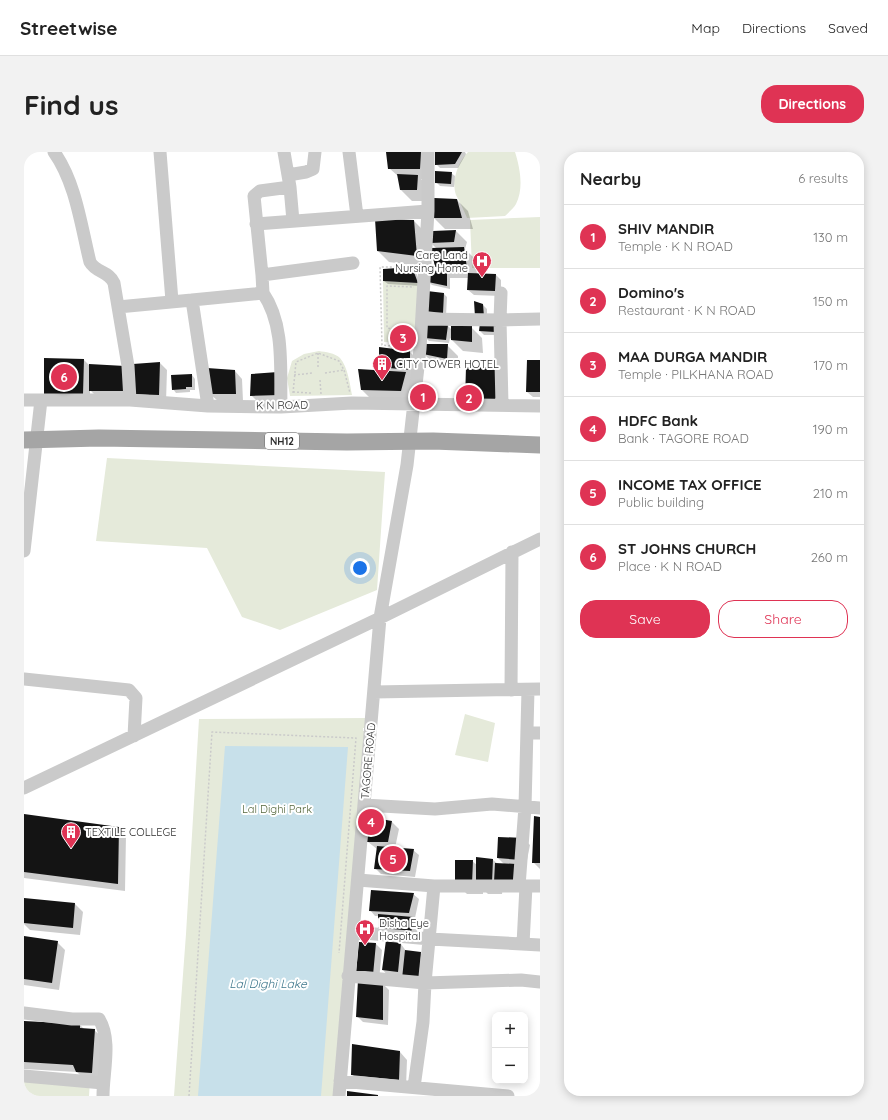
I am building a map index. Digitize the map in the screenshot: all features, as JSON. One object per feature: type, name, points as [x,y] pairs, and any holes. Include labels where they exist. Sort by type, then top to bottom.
[{"type":"main road","name":"NH12","points":[[30,440],[99,438],[347,442],[411,441],[540,445]]},
{"type":"street","points":[[54,152],[67,174],[76,203],[90,262],[96,269],[112,277],[128,366],[130,400]]},
{"type":"street","points":[[160,152],[172,302]]},
{"type":"street","points":[[284,152],[289,181],[293,221]]},
{"type":"street","points":[[281,406],[279,347],[276,324],[270,304],[263,293],[253,198],[256,193],[260,191],[289,181],[313,169],[315,152]]},
{"type":"street","points":[[349,152],[357,216]]},
{"type":"street","name":"TAGORE ROAD","points":[[339,1096],[348,976],[358,880],[380,618],[411,441],[420,349],[428,211],[428,152]]},
{"type":"street","points":[[256,224],[428,211]]},
{"type":"street","points":[[262,275],[353,263]]},
{"type":"street","points":[[118,307],[263,293]]},
{"type":"street","points":[[501,293],[500,320],[502,405]]},
{"type":"street","points":[[192,300],[208,406]]},
{"type":"street","points":[[422,319],[540,319]]},
{"type":"street","name":"K N ROAD","points":[[24,400],[130,400],[208,406],[414,403],[540,406]]},
{"type":"street","points":[[24,551],[30,440],[41,400]]},
{"type":"street","points":[[24,788],[380,618],[540,539]]},
{"type":"street","points":[[512,552],[512,690]]},
{"type":"street","points":[[24,679],[129,690],[136,698],[134,736]]},
{"type":"street","points":[[374,692],[534,690],[534,733],[525,807],[522,886],[523,944]]},
{"type":"street","points":[[364,806],[416,809],[492,804],[540,808]]},
{"type":"street","points":[[358,880],[434,886],[540,886]]},
{"type":"street","points":[[414,1087],[423,1022],[434,886]]},
{"type":"street","points":[[353,932],[430,939],[540,945]]},
{"type":"street","points":[[348,976],[425,983],[521,980],[540,982]]},
{"type":"street","points":[[24,1013],[72,1019],[99,1019],[104,1027],[103,1090],[24,1076]]},
{"type":"street","points":[[340,1081],[508,1096]]},
{"type":"path","points":[[420,349],[382,345],[380,267],[424,267]]},
{"type":"path","points":[[413,331],[387,328],[387,286],[416,287]]},
{"type":"path","points":[[281,406],[294,392],[296,362],[318,353],[339,361],[344,370],[352,403]]},
{"type":"path","points":[[318,353],[318,367]]},
{"type":"path","points":[[325,372],[344,370]]},
{"type":"path","points":[[294,375],[313,373]]},
{"type":"path","points":[[294,392],[321,394],[320,380]]},
{"type":"path","points":[[189,1096],[212,732],[356,738],[339,953]]},
{"type":"green space","points":[[468,152],[515,152],[520,171],[521,185],[515,206],[505,216],[467,218],[456,195],[454,184],[458,166]]},
{"type":"green space","points":[[540,217],[540,268],[472,268],[470,220]]},
{"type":"green space","points":[[383,281],[418,283],[416,343],[384,342]]},
{"type":"green space","points":[[319,351],[338,356],[343,362],[347,371],[352,395],[290,396],[287,378],[292,361],[304,354]]},
{"type":"green space","points":[[107,458],[385,472],[377,590],[280,630],[242,617],[207,548],[96,541]]},
{"type":"green space","points":[[465,714],[495,723],[488,762],[455,755]]},
{"type":"green space","name":"Lal Dighi Lake","points":[[367,718],[367,728],[363,728],[363,731],[366,731],[335,1096],[174,1096],[186,934],[199,719]]},
{"type":"green space","points":[[24,1077],[90,1081],[89,1096],[24,1096]]},
{"type":"water","name":"Lal Dighi Lake","points":[[225,746],[348,747],[321,1096],[198,1096]]},
{"type":"building","points":[[386,152],[421,152],[420,169],[388,169]]},
{"type":"building","points":[[435,152],[462,152],[455,164],[435,165]]},
{"type":"building","points":[[435,171],[452,172],[451,184],[435,183]]},
{"type":"building","points":[[397,174],[418,175],[417,190],[400,190]]},
{"type":"building","points":[[434,198],[457,199],[462,218],[433,218]]},
{"type":"building","points":[[375,219],[414,220],[417,256],[377,251]]},
{"type":"building","points":[[456,230],[454,242],[430,243],[433,231]]},
{"type":"building","points":[[464,247],[467,268],[435,267],[431,248]]},
{"type":"building","points":[[412,267],[418,283],[383,281],[383,269]]},
{"type":"building","points":[[429,270],[447,272],[447,286],[428,282]]},
{"type":"building","points":[[468,273],[496,274],[495,291],[467,290]]},
{"type":"building","points":[[427,291],[444,293],[443,313],[425,311]]},
{"type":"building","points":[[474,301],[483,304],[484,317],[475,317]]},
{"type":"building","points":[[426,323],[448,325],[446,340],[425,338]]},
{"type":"building","points":[[480,323],[496,324],[495,332],[479,331]]},
{"type":"building","points":[[451,326],[472,326],[472,342],[451,340]]},
{"type":"building","points":[[393,331],[413,333],[413,343],[392,342]]},
{"type":"building","points":[[423,344],[448,344],[447,359],[423,354]]},
{"type":"building","points":[[379,347],[410,351],[410,370],[379,367]]},
{"type":"building","points":[[44,358],[84,359],[83,394],[44,394]]},
{"type":"building","points":[[527,360],[540,360],[540,392],[526,392]]},
{"type":"building","points":[[160,362],[159,395],[132,394],[133,364]]},
{"type":"building","points":[[89,364],[125,366],[125,391],[89,391]]},
{"type":"building","points":[[466,367],[497,367],[498,400],[465,401]]},
{"type":"building","points":[[207,368],[235,370],[236,394],[209,394]]},
{"type":"building","name":"CITY TOWER HOTEL","points":[[358,369],[406,372],[401,391],[361,390]]},
{"type":"building","points":[[278,372],[279,395],[250,396],[251,374]]},
{"type":"building","points":[[192,374],[192,387],[172,390],[171,375]]},
{"type":"building","name":"TEXTILE COLLEGE","points":[[24,814],[119,827],[118,884],[24,872]]},
{"type":"building","points":[[534,816],[540,817],[540,863],[532,863]]},
{"type":"building","points":[[369,817],[392,821],[388,842],[367,842]]},
{"type":"building","points":[[498,837],[525,838],[521,860],[497,858]]},
{"type":"building","points":[[377,846],[414,849],[410,871],[374,869]]},
{"type":"building","points":[[476,857],[493,859],[492,883],[476,883]]},
{"type":"building","points":[[455,860],[473,860],[472,884],[455,884]]},
{"type":"building","points":[[495,863],[516,864],[515,883],[494,882]]},
{"type":"building","points":[[371,890],[414,893],[409,913],[369,911]]},
{"type":"building","points":[[24,898],[75,903],[73,928],[24,923]]},
{"type":"building","points":[[378,914],[413,917],[411,935],[378,928]]},
{"type":"building","points":[[24,936],[58,941],[52,983],[24,979]]},
{"type":"building","points":[[386,940],[401,943],[398,972],[382,970]]},
{"type":"building","points":[[359,942],[376,943],[373,975],[356,973]]},
{"type":"building","points":[[405,950],[421,952],[418,981],[402,979]]},
{"type":"building","points":[[358,980],[383,983],[383,1020],[356,1017]]},
{"type":"building","points":[[24,1021],[80,1024],[80,1028],[95,1029],[92,1073],[76,1072],[73,1065],[24,1062]]},
{"type":"building","points":[[352,1044],[400,1051],[399,1080],[351,1075]]},
{"type":"building","points":[[347,1091],[378,1095],[378,1096],[347,1096]]},
{"type":"place","name":"Care Land Nursing Home","points":[[482,278]]},
{"type":"place","name":"MAA DURGA MANDIR","points":[[403,338]]},
{"type":"place","name":"ST JOHNS CHURCH","points":[[64,377]]},
{"type":"place","name":"CITY TOWER HOTEL","points":[[382,381]]},
{"type":"place","name":"SHIV MANDIR","points":[[423,397]]},
{"type":"place","name":"Domino's","points":[[469,398]]},
{"type":"place","name":"HDFC Bank","points":[[371,822]]},
{"type":"place","name":"TEXTILE COLLEGE","points":[[71,849]]},
{"type":"place","name":"INCOME TAX OFFICE","points":[[393,859]]},
{"type":"place","name":"Disha Eye Hospital","points":[[365,946]]},
{"type":"park label","name":"Lal Dighi Park","points":[[277,809]]}]
